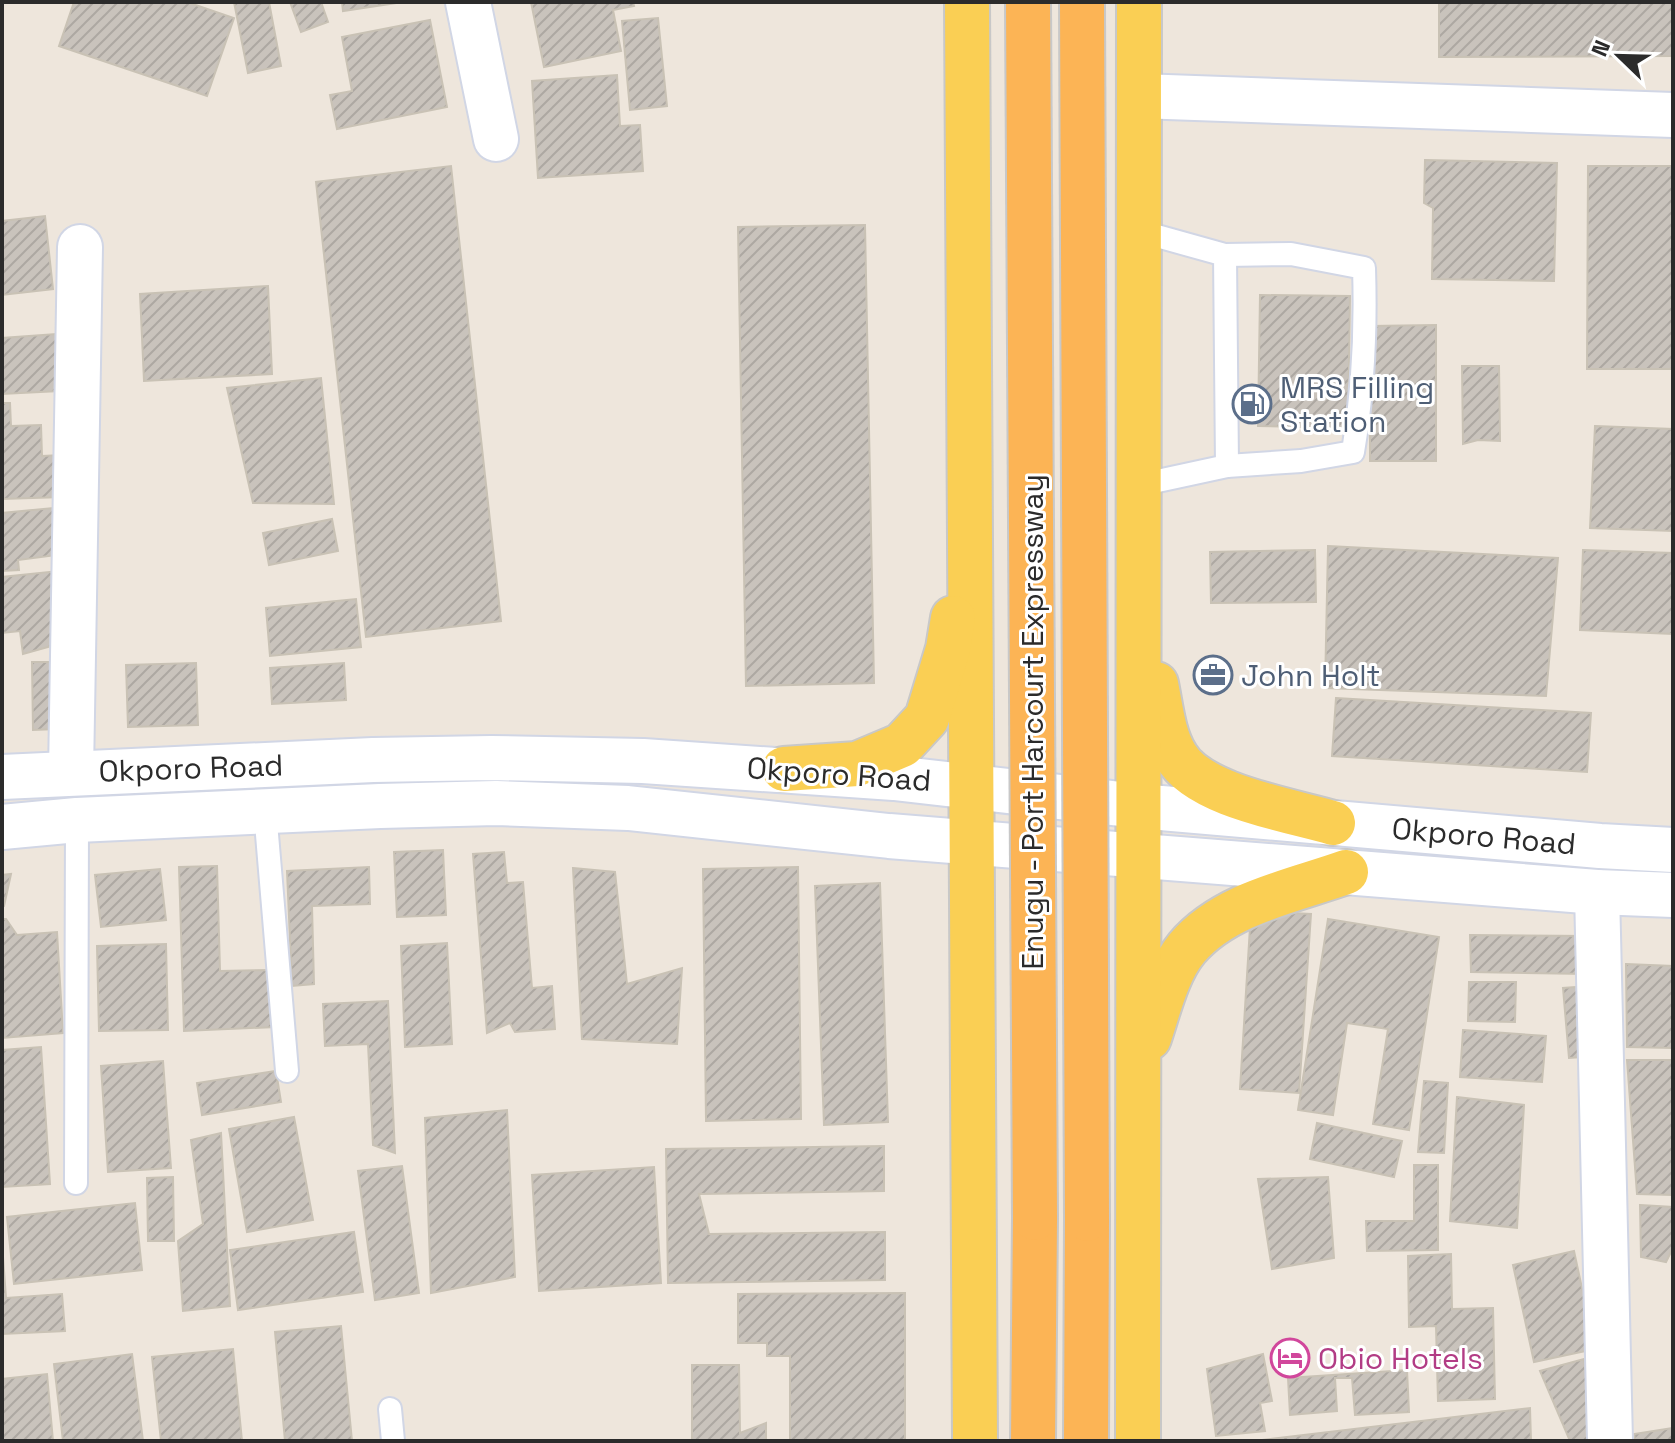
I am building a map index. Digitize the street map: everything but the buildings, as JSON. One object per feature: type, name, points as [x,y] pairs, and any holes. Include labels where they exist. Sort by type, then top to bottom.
[{"type":"highway","name":"Enugu - Port Harcourt Expressway","points":[[1028,2],[1035,1218],[1033,1441]]},
{"type":"highway","name":"Enugu - Port Harcourt Expressway","points":[[1082,2],[1086,1441]]},
{"type":"main road","points":[[468,2],[496,139]]},
{"type":"main road","points":[[967,2],[975,1441]]},
{"type":"main road","points":[[1138,1441],[1139,2]]},
{"type":"main road","points":[[1139,96],[1673,115]]},
{"type":"main road","points":[[71,773],[80,247]]},
{"type":"main road","points":[[784,769],[857,764],[902,745],[927,718],[948,649],[970,509]]},
{"type":"main road","points":[[1139,592],[1166,733],[1177,758],[1195,778],[1219,790],[1333,823]]},
{"type":"main road","name":"Okporo Road","points":[[2,777],[491,758],[643,761],[971,785],[1138,806],[1673,850]]},
{"type":"main road","name":"Okporo Road","points":[[2,827],[77,820],[496,803],[628,808],[1139,856],[1597,892],[1673,895]]},
{"type":"main road","points":[[1138,1066],[1169,980],[1186,949],[1210,925],[1246,906],[1346,872]]},
{"type":"main road","points":[[1597,892],[1610,1441]]},
{"type":"lane","points":[[1139,231],[1225,255],[1291,254],[1364,268],[1365,293],[1358,422],[1353,452],[1301,461],[1227,466],[1139,485]]},
{"type":"lane","points":[[1225,255],[1227,466]]},
{"type":"lane","points":[[265,811],[287,1071]]},
{"type":"lane","points":[[76,1183],[77,820]]},
{"type":"lane","points":[[390,1409],[393,1441]]},
{"type":"place","name":"MRS Filling Station","points":[[1252,404]]},
{"type":"place","name":"John Holt","points":[[1213,675]]},
{"type":"place","name":"Obio Hotels","points":[[1290,1358]]}]
